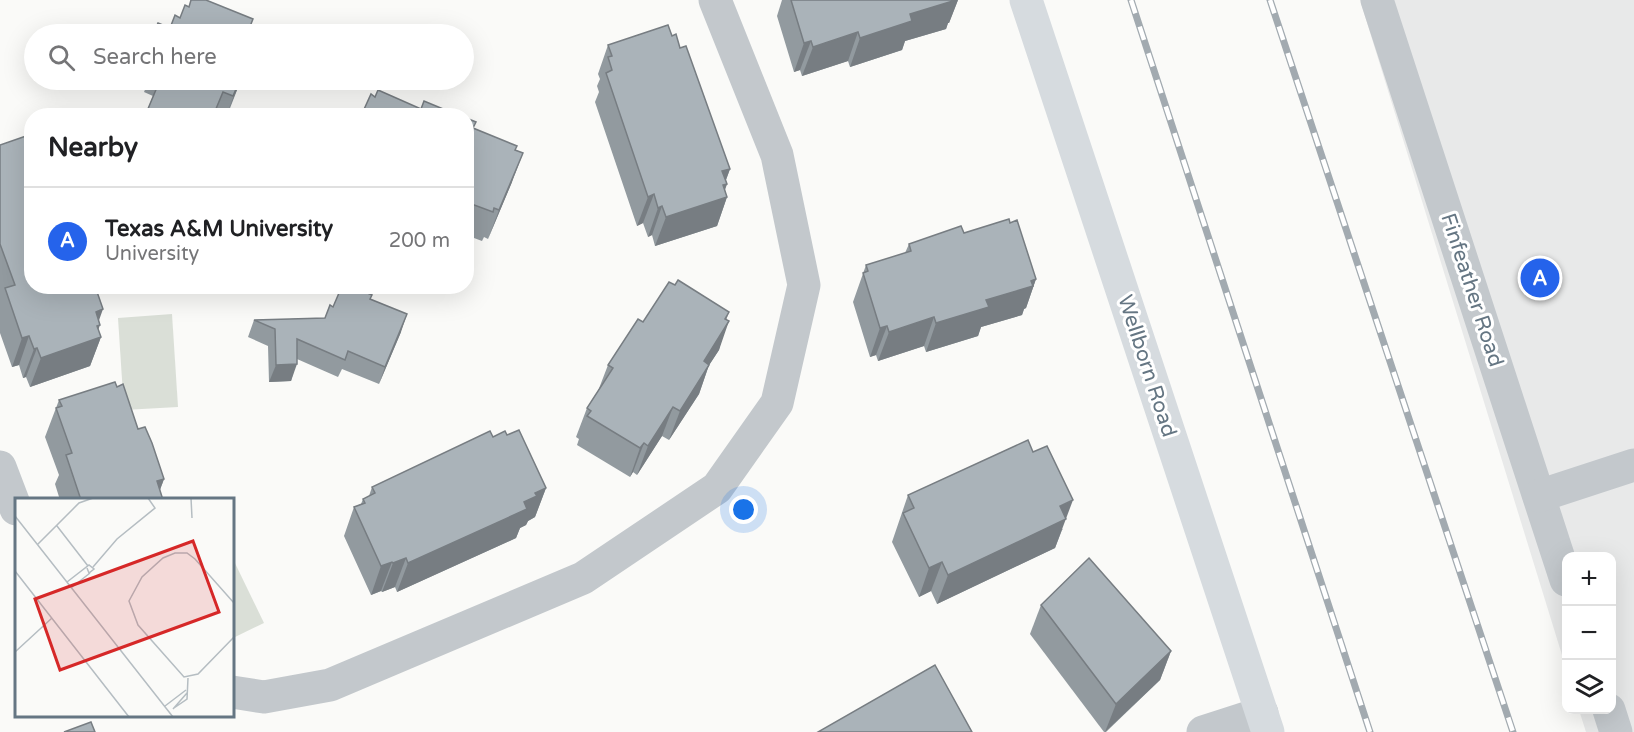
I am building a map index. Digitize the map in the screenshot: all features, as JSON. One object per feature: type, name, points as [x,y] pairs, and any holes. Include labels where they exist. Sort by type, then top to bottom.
[{"type":"main road","name":"Wellborn Road","points":[[1026,0],[1265,723]]},
{"type":"street","points":[[234,692],[264,697],[330,685],[583,578],[717,488],[777,403],[804,285],[777,155],[715,0]]},
{"type":"street","name":"Finfeather Road","points":[[1377,0],[1562,568]]},
{"type":"street","points":[[1539,496],[1634,465]]},
{"type":"street","points":[[0,466],[15,506]]},
{"type":"street","points":[[1610,714],[1616,732]]},
{"type":"street","points":[[1203,732],[1265,723]]},
{"type":"shaded area","points":[[1360,0],[1634,0],[1634,732],[1586,732],[1580,714],[1616,714],[1616,552],[1562,552],[1562,655]]},
{"type":"shaded area","points":[[172,314],[178,407],[124,410],[118,318]]},
{"type":"shaded area","points":[[234,561],[264,623],[234,637]]},
{"type":"building","points":[[191,0],[206,0],[253,19],[251,24],[172,24],[175,15],[180,18],[185,5],[189,7]]},
{"type":"building","points":[[791,0],[956,0],[910,14],[912,21],[860,38],[858,32],[813,47],[811,41],[804,43]]},
{"type":"building","points":[[668,25],[672,36],[676,34],[680,48],[686,46],[730,169],[722,171],[727,184],[723,185],[727,197],[666,217],[662,206],[658,208],[654,194],[648,197],[606,73],[612,70],[608,57],[612,56],[608,45]]},
{"type":"building","points":[[156,90],[236,90],[233,96],[223,92],[216,108],[148,108]]},
{"type":"building","points":[[378,90],[419,108],[365,108],[371,94],[375,97]]},
{"type":"building","points":[[424,101],[441,108],[421,108]]},
{"type":"building","points":[[474,128],[517,146],[515,150],[523,153],[499,210],[494,208],[493,212],[474,205]]},
{"type":"building","points":[[24,137],[24,294],[98,294],[103,309],[96,312],[101,337],[41,358],[37,348],[34,349],[29,336],[22,338],[5,288],[15,285],[0,244],[0,145]]},
{"type":"building","points":[[1009,219],[1010,223],[1017,220],[1036,279],[1031,281],[1033,286],[986,300],[989,307],[936,323],[934,317],[889,332],[887,326],[880,328],[863,273],[868,271],[866,265],[911,251],[909,244],[961,226],[964,233]]},
{"type":"building","points":[[678,280],[729,312],[725,319],[729,321],[704,361],[709,365],[680,411],[673,407],[648,446],[644,443],[640,448],[587,416],[591,411],[587,408],[613,368],[608,365],[638,319],[643,322],[669,282],[675,285]]},
{"type":"building","points":[[339,294],[370,294],[372,295],[370,299],[407,314],[385,367],[348,351],[345,360],[297,339],[297,364],[276,365],[275,329],[254,320],[325,318],[330,305],[333,307]]},
{"type":"building","points":[[115,382],[117,387],[123,384],[138,429],[145,427],[152,443],[164,479],[157,481],[162,498],[80,498],[66,455],[72,453],[56,408],[62,406],[59,400]]},
{"type":"building","points":[[519,430],[546,488],[535,493],[537,496],[524,502],[527,509],[408,563],[406,558],[381,566],[354,507],[365,503],[363,499],[375,493],[372,487],[490,431],[493,437],[505,431],[507,435]]},
{"type":"building","points":[[1028,440],[1033,452],[1047,446],[1073,500],[1060,506],[1066,519],[948,575],[942,562],[929,568],[903,513],[914,508],[908,495]]},
{"type":"building","points":[[1089,558],[1171,651],[1116,704],[1041,605]]},
{"type":"building","points":[[935,665],[972,732],[818,732]]},
{"type":"building","points":[[91,722],[95,732],[64,732]]},
{"type":"railway","points":[[1131,0],[1370,732]]},
{"type":"railway","points":[[1270,0],[1513,732]]},
{"type":"place","name":"Texas A&M University","points":[[1540,278]]}]
